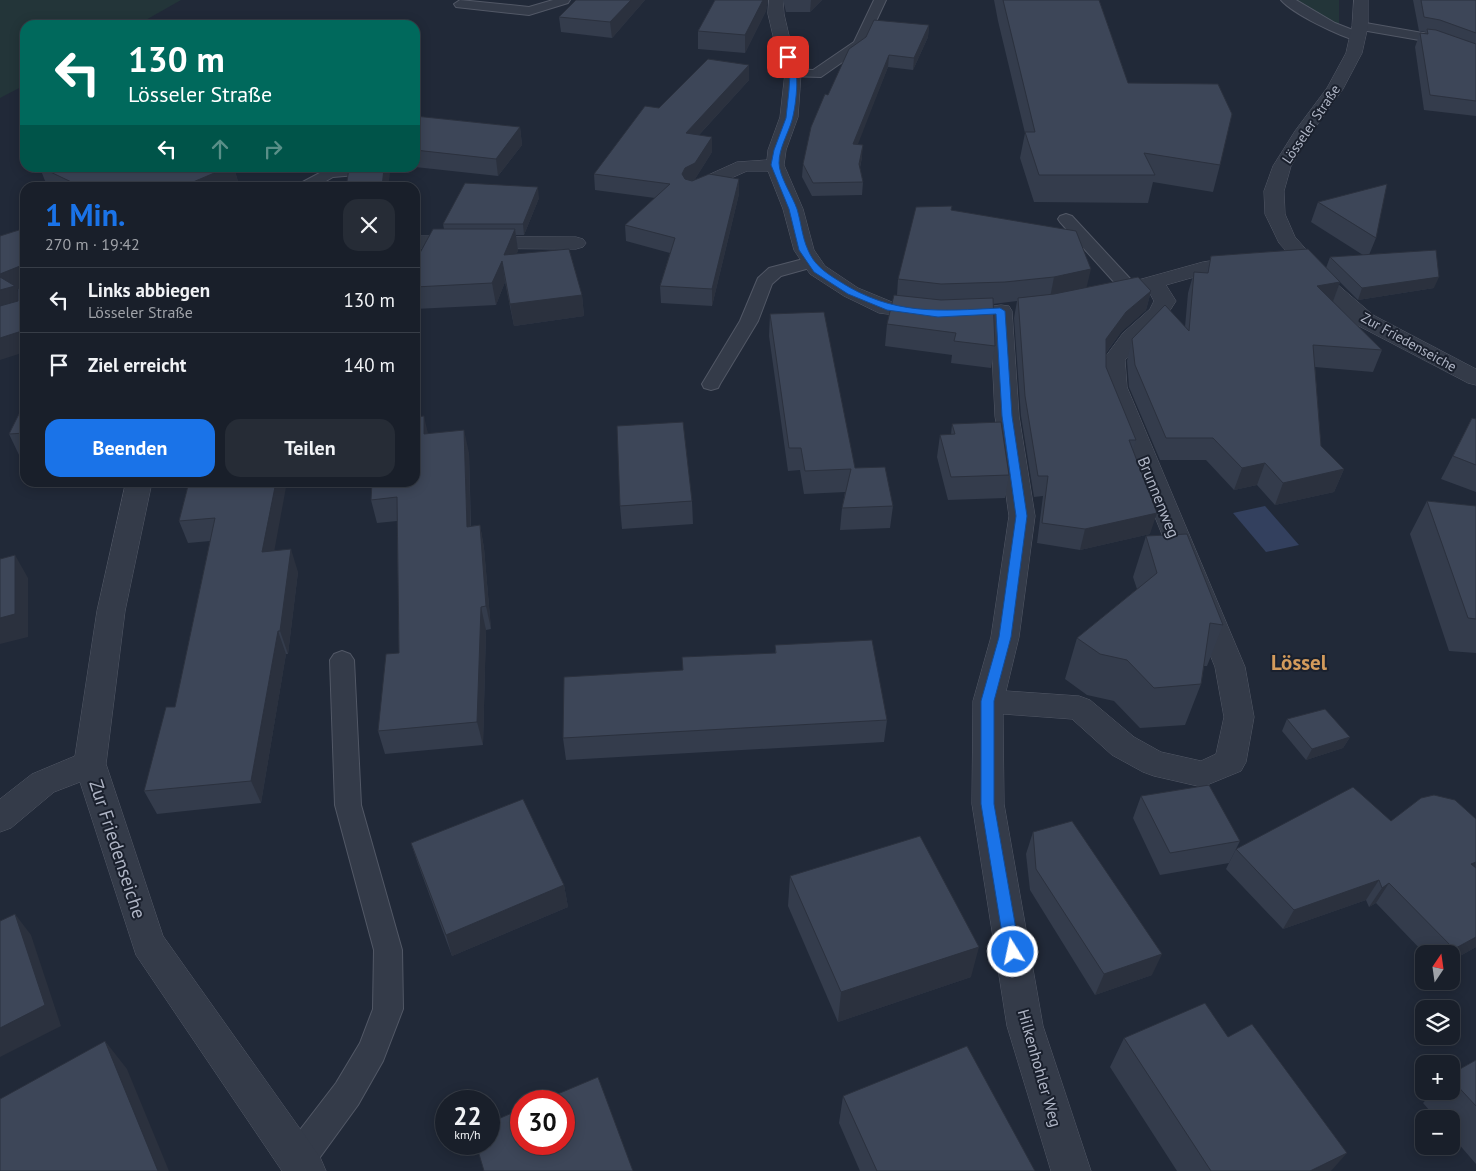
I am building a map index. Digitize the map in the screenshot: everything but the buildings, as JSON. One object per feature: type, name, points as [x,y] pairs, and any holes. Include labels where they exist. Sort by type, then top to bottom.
[{"type":"street","points":[[776,0],[776,14],[782,40],[794,73],[789,118],[777,150],[775,165],[793,209],[804,250],[817,270],[851,292],[887,308],[947,314]]},
{"type":"street","name":"Lösseler Straße","points":[[1304,259],[1286,239],[1275,214],[1274,191],[1286,159],[1335,89],[1354,53],[1359,32],[1361,0]]},
{"type":"street","points":[[693,189],[744,166],[775,165]]},
{"type":"street","points":[[420,242],[576,243]]},
{"type":"street","points":[[1132,288],[1203,268],[1271,260],[1304,259]]},
{"type":"street","name":"Zur Friedenseiche","points":[[1304,259],[1330,288],[1364,320],[1476,378]]},
{"type":"street","name":"Brunnenweg","points":[[988,701],[1079,708],[1123,746],[1154,763],[1202,774],[1230,762],[1238,716],[1230,667],[1115,387],[1114,360],[1131,338],[1159,312],[1166,301],[1132,288]]},
{"type":"street","name":"Hilkenhohler Weg","points":[[1001,310],[1007,416],[1022,516],[1005,637],[988,701],[988,804],[1025,1026],[1070,1171]]},
{"type":"street","name":"Zur Friedenseiche","points":[[138,487],[111,611],[90,764],[148,944],[302,1165]]},
{"type":"street","points":[[0,818],[43,783],[90,764]]},
{"type":"lane","points":[[460,4],[535,10],[564,0]]},
{"type":"lane","points":[[794,73],[816,74],[859,44],[880,0]]},
{"type":"lane","points":[[1287,0],[1342,33],[1359,32],[1434,39],[1476,54]]},
{"type":"lane","points":[[313,182],[329,173],[340,172]]},
{"type":"lane","points":[[1066,219],[1132,288]]},
{"type":"lane","points":[[711,384],[748,321],[764,282],[775,272],[811,262]]},
{"type":"lane","points":[[302,1165],[372,1051],[388,1008],[388,950],[348,805],[342,660]]},
{"type":"shaded area","points":[[0,0],[181,0],[146,20],[20,20],[20,88],[0,98]]},
{"type":"shaded area","points":[[1288,0],[1339,0],[1339,32]]},
{"type":"water","points":[[1265,506],[1299,545],[1266,552],[1233,513]]},
{"type":"district","name":"Lössel","points":[[1299,663]]},
{"type":"route","points":[[788,57],[794,73],[793,90],[789,118],[777,150],[775,165],[793,209],[804,250],[817,270],[851,292],[887,308],[938,314],[1000,311],[1007,416],[1022,516],[1005,637],[988,701],[988,804],[1013,952]]}]
